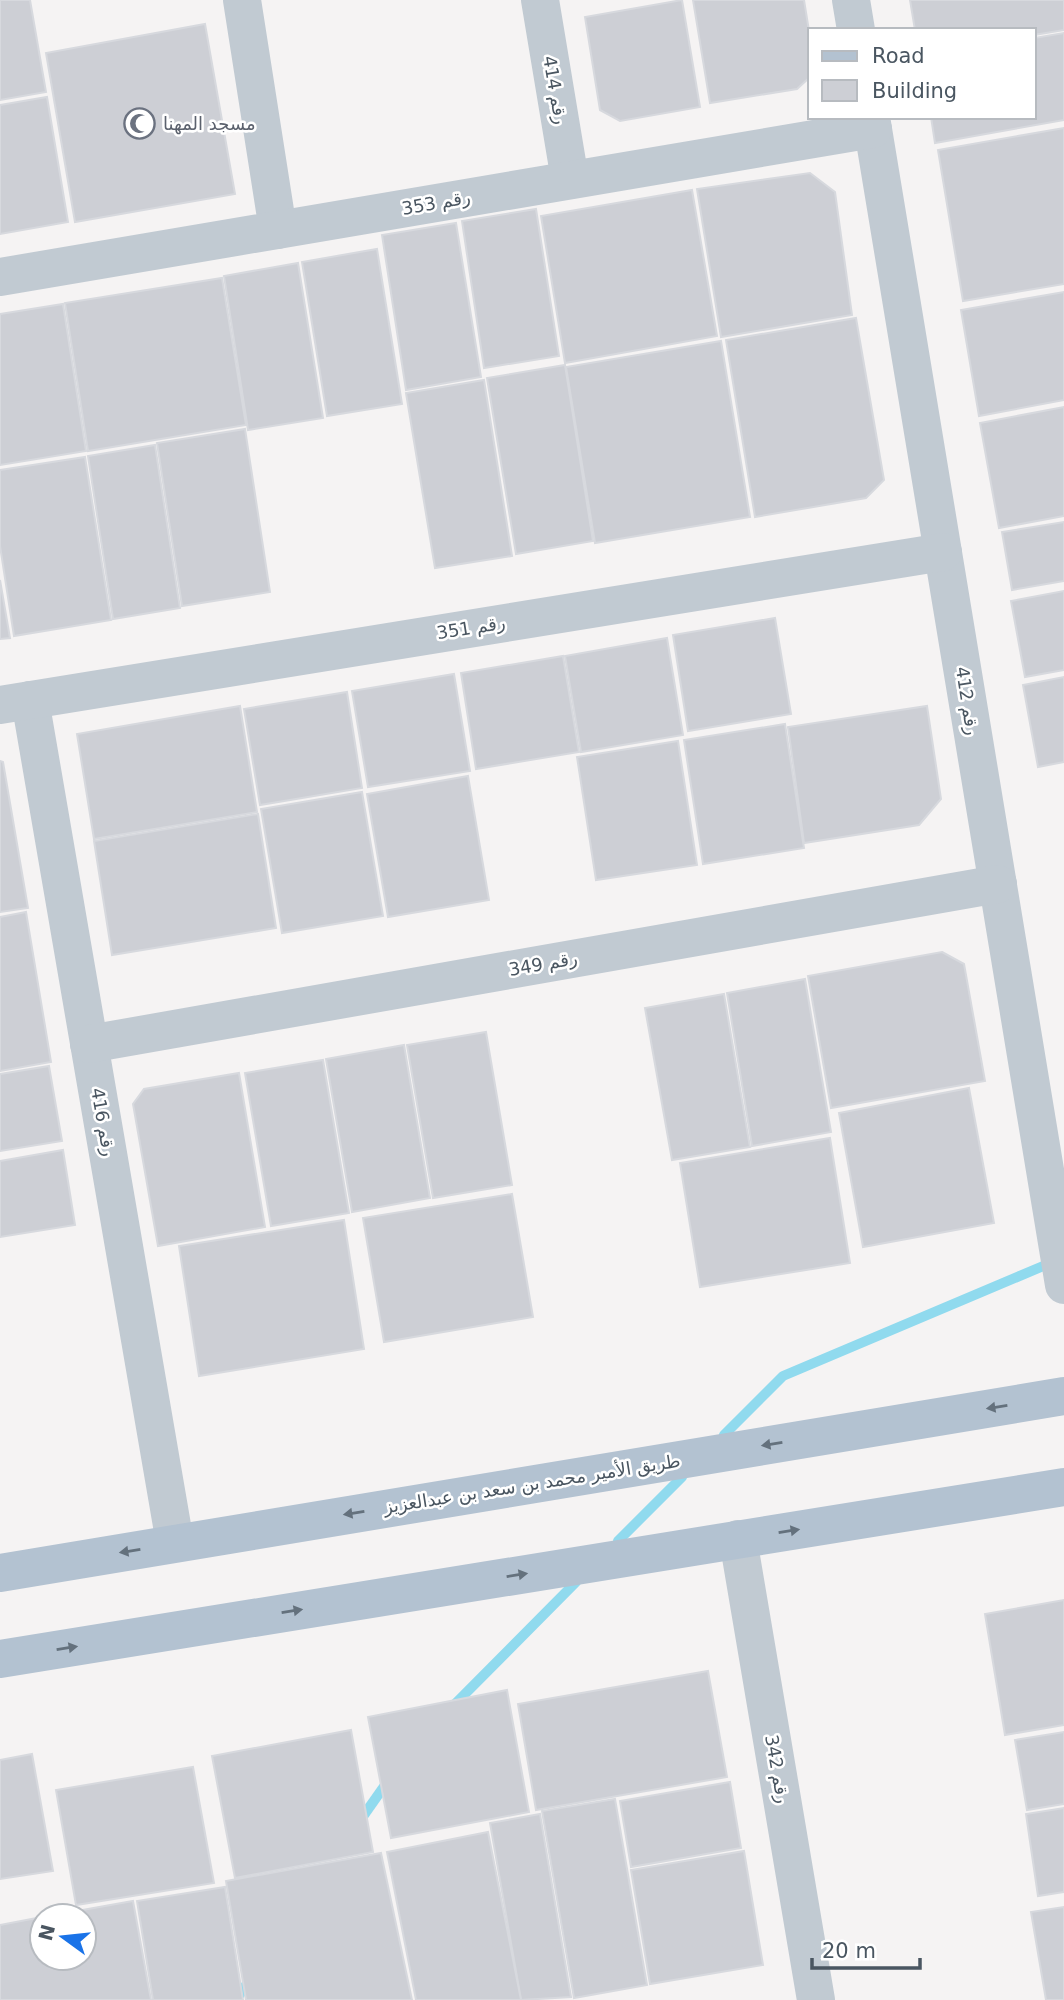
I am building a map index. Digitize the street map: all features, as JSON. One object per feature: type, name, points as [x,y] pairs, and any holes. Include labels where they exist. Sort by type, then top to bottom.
[{"type":"main road","name":"طريق الأمير محمد بن سعد بن عبدالعزيز","points":[[0,1573],[1064,1396]]},
{"type":"main road","points":[[0,1659],[1064,1487]]},
{"type":"street","points":[[242,0],[278,230]]},
{"type":"street","name":"رقم 414","points":[[540,0],[570,180]]},
{"type":"street","points":[[851,0],[856,28]]},
{"type":"street","name":"رقم 353","points":[[0,277],[570,180],[872,123]]},
{"type":"street","name":"رقم 412","points":[[872,123],[1064,1284]]},
{"type":"street","name":"رقم 351","points":[[15,703],[943,552]]},
{"type":"street","name":"رقم 416","points":[[15,703],[89,1044],[174,1543]]},
{"type":"street","name":"رقم 349","points":[[89,1044],[998,884]]},
{"type":"street","name":"رقم 342","points":[[738,1539],[816,2000]]},
{"type":"building","points":[[0,0],[30,0],[46,92],[0,100]]},
{"type":"building","points":[[682,0],[700,107],[620,121],[600,110],[585,17]]},
{"type":"building","points":[[693,0],[804,0],[809,28],[808,79],[797,89],[710,103]]},
{"type":"building","points":[[910,0],[1064,0],[1064,30],[1036,35],[1036,28],[915,28]]},
{"type":"building","name":"مسجد المهنا","points":[[205,24],[235,194],[75,222],[46,53]]},
{"type":"building","points":[[1064,33],[1064,120],[935,143],[931,119],[1036,119],[1036,38]]},
{"type":"building","points":[[47,97],[68,222],[0,234],[0,105]]},
{"type":"building","points":[[1064,128],[1064,284],[963,301],[938,150]]},
{"type":"building","points":[[810,173],[835,192],[852,315],[721,337],[697,189]]},
{"type":"building","points":[[692,190],[717,336],[565,363],[541,216]]},
{"type":"building","points":[[536,209],[559,356],[484,368],[462,221]]},
{"type":"building","points":[[456,223],[481,377],[406,390],[382,235]]},
{"type":"building","points":[[377,249],[402,404],[327,416],[302,262]]},
{"type":"building","points":[[298,263],[323,418],[248,430],[224,276]]},
{"type":"building","points":[[222,278],[246,425],[88,451],[65,303]]},
{"type":"building","points":[[1064,292],[1064,400],[979,416],[961,310]]},
{"type":"building","points":[[63,304],[86,451],[0,465],[0,314]]},
{"type":"building","points":[[856,318],[884,480],[866,498],[755,517],[726,340]]},
{"type":"building","points":[[721,341],[750,517],[595,543],[566,367]]},
{"type":"building","points":[[565,365],[593,541],[516,554],[487,378]]},
{"type":"building","points":[[484,380],[512,556],[435,568],[406,393]]},
{"type":"building","points":[[1064,407],[1064,516],[999,528],[980,423]]},
{"type":"building","points":[[245,429],[270,592],[182,606],[157,443]]},
{"type":"building","points":[[155,445],[180,608],[113,619],[88,456]]},
{"type":"building","points":[[85,457],[111,620],[14,636],[0,546],[0,470]]},
{"type":"building","points":[[1064,522],[1064,581],[1012,590],[1002,532]]},
{"type":"building","points":[[0,580],[10,638],[0,639]]},
{"type":"building","points":[[1064,591],[1064,670],[1025,677],[1011,601]]},
{"type":"building","points":[[775,618],[791,714],[688,731],[673,635]]},
{"type":"building","points":[[667,638],[683,735],[581,752],[565,656]]},
{"type":"building","points":[[563,656],[579,752],[476,769],[461,673]]},
{"type":"building","points":[[454,674],[470,771],[368,787],[352,691]]},
{"type":"building","points":[[1064,677],[1064,762],[1038,767],[1023,685]]},
{"type":"building","points":[[347,692],[362,788],[260,805],[244,709]]},
{"type":"building","points":[[240,706],[257,812],[94,839],[77,734]]},
{"type":"building","points":[[927,706],[941,799],[919,825],[804,843],[788,727]]},
{"type":"building","points":[[785,724],[804,848],[703,864],[684,740]]},
{"type":"building","points":[[678,741],[697,865],[596,880],[577,757]]},
{"type":"building","points":[[0,761],[3,762],[28,908],[0,912]]},
{"type":"building","points":[[468,776],[489,900],[388,917],[367,794]]},
{"type":"building","points":[[362,792],[383,916],[282,933],[261,809]]},
{"type":"building","points":[[258,814],[276,928],[112,955],[94,841]]},
{"type":"building","points":[[26,912],[51,1062],[0,1071],[0,917]]},
{"type":"building","points":[[942,952],[964,964],[985,1081],[831,1108],[808,976]]},
{"type":"building","points":[[805,979],[831,1132],[752,1146],[727,993]]},
{"type":"building","points":[[724,994],[750,1147],[672,1160],[645,1008]]},
{"type":"building","points":[[486,1032],[512,1185],[433,1198],[407,1045]]},
{"type":"building","points":[[404,1045],[430,1198],[352,1212],[326,1059]]},
{"type":"building","points":[[323,1060],[349,1213],[271,1226],[245,1073]]},
{"type":"building","points":[[49,1066],[62,1141],[0,1151],[0,1074]]},
{"type":"building","points":[[239,1073],[265,1227],[158,1246],[133,1104],[144,1089]]},
{"type":"building","points":[[969,1088],[994,1223],[863,1247],[839,1113]]},
{"type":"building","points":[[830,1138],[850,1263],[700,1287],[680,1163]]},
{"type":"building","points":[[63,1150],[75,1225],[0,1237],[0,1161]]},
{"type":"building","points":[[512,1194],[533,1317],[384,1342],[363,1218]]},
{"type":"building","points":[[344,1220],[364,1349],[199,1376],[179,1246]]},
{"type":"building","points":[[1064,1600],[1064,1725],[1005,1735],[985,1614]]},
{"type":"building","points":[[708,1671],[727,1777],[536,1810],[518,1704]]},
{"type":"building","points":[[507,1690],[529,1812],[391,1838],[368,1717]]},
{"type":"building","points":[[351,1730],[373,1852],[235,1878],[212,1756]]},
{"type":"building","points":[[1064,1732],[1064,1804],[1027,1810],[1015,1740]]},
{"type":"building","points":[[32,1754],[53,1871],[0,1879],[0,1760]]},
{"type":"building","points":[[193,1767],[214,1883],[95,1902],[75,1902],[56,1790]]},
{"type":"building","points":[[730,1782],[741,1848],[631,1867],[620,1801]]},
{"type":"building","points":[[615,1799],[647,1985],[574,1998],[542,1811]]},
{"type":"building","points":[[1064,1808],[1064,1892],[1038,1896],[1026,1814]]},
{"type":"building","points":[[540,1814],[571,1997],[521,2000],[490,1823]]},
{"type":"building","points":[[488,1832],[521,2000],[416,2000],[387,1852]]},
{"type":"building","points":[[744,1851],[763,1965],[650,1984],[631,1870]]},
{"type":"building","points":[[381,1853],[412,2000],[246,2000],[226,1881]]},
{"type":"building","points":[[225,1887],[243,2000],[153,2000],[137,1901]]},
{"type":"building","points":[[133,1901],[151,2000],[0,2000],[0,1925],[28,1920],[28,1972],[98,1972],[98,1907]]},
{"type":"building","points":[[1064,1907],[1064,2000],[1046,2000],[1031,1912]]},
{"type":"waterway","points":[[724,1435],[783,1376],[1055,1261]]},
{"type":"waterway","points":[[618,1541],[682,1477]]},
{"type":"waterway","points":[[451,1708],[576,1582]]},
{"type":"waterway","points":[[359,1822],[390,1778]]},
{"type":"waterway","points":[[236,2000],[252,1976]]},
{"type":"place","name":"مسجد المهنا","points":[[140,124]]}]
